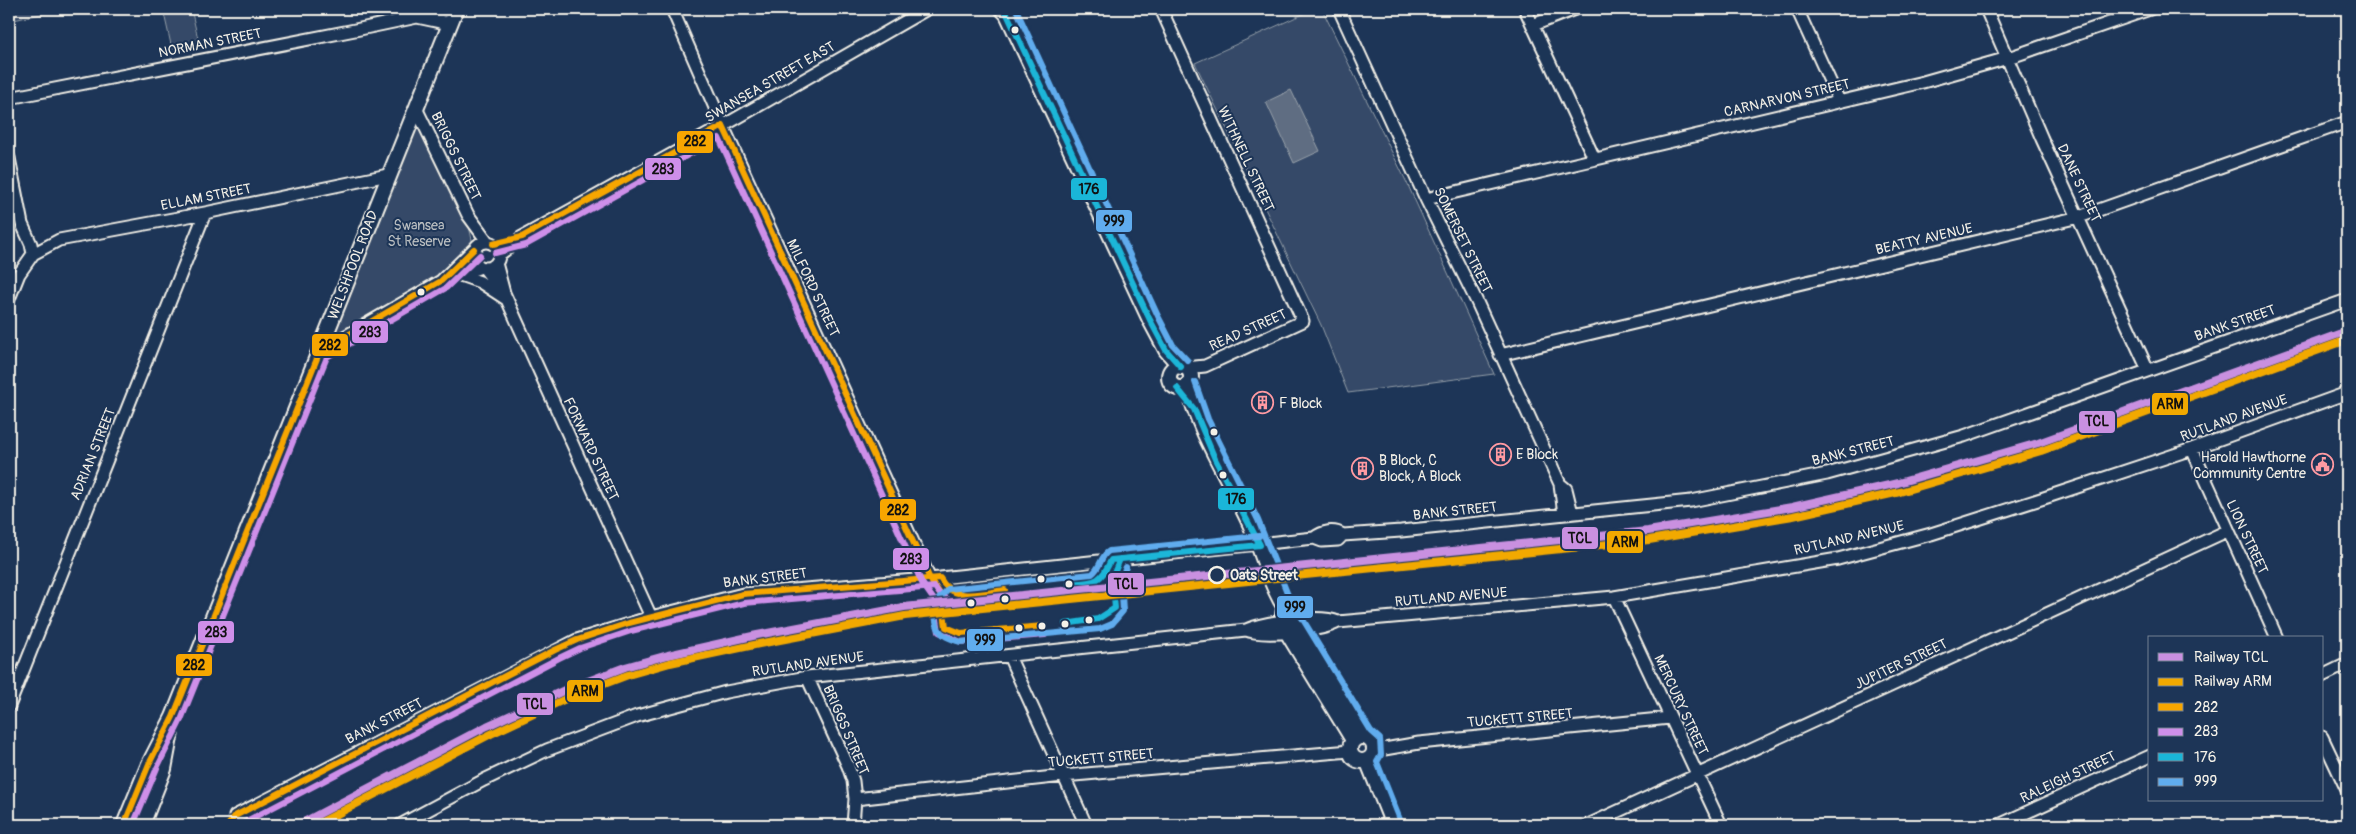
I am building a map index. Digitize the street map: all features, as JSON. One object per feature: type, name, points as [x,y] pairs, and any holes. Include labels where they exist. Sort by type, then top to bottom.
[{"type":"main road","points":[[1005,10],[1150,320],[1182,377],[1216,459],[1260,545],[1290,623],[1355,743],[1356,760],[1370,755]]},
{"type":"main road","name":"WELSHPOOL ROAD","points":[[124,825],[149,764],[173,717],[320,351],[388,175],[417,110],[453,15]]},
{"type":"main road","name":"WELSHPOOL ROAD","points":[[142,825],[164,769],[173,717]]},
{"type":"main road","points":[[1355,743],[1370,740],[1370,755],[1393,825]]},
{"type":"street","name":"MILFORD STREET","points":[[672,9],[723,126],[930,579]]},
{"type":"street","name":"SWANSEA STREET EAST","points":[[483,268],[497,259],[522,237],[723,126],[927,9]]},
{"type":"street","name":"WITHNELL STREET","points":[[1161,9],[1304,321]]},
{"type":"street","name":"SOMERSET STREET","points":[[1339,9],[1560,484],[1566,489],[1568,514]]},
{"type":"street","points":[[1525,9],[1594,158]]},
{"type":"street","points":[[1533,25],[1575,9]]},
{"type":"street","points":[[1797,9],[1839,101]]},
{"type":"street","name":"DANE STREET","points":[[1986,9],[2042,139],[2148,370]]},
{"type":"street","name":"CARNARVON STREET","points":[[1426,199],[1923,82],[2008,58],[2150,9]]},
{"type":"street","name":"NORMAN STREET","points":[[9,98],[417,17],[453,15]]},
{"type":"street","name":"BRIGGS STREET","points":[[417,110],[468,216],[475,247],[474,261],[483,268]]},
{"type":"street","name":"BEATTY AVENUE","points":[[1500,355],[2078,217],[2347,122]]},
{"type":"street","points":[[9,158],[22,224],[31,244],[33,254],[19,274],[9,299]]},
{"type":"street","name":"ELLAM STREET","points":[[33,254],[59,240],[205,214],[388,175]]},
{"type":"street","name":"ADRIAN STREET","points":[[9,706],[205,214]]},
{"type":"street","name":"BRIGGS STREET","points":[[468,216],[490,243],[497,259]]},
{"type":"street","name":"SWANSEA STREET EAST","points":[[475,247],[522,237]]},
{"type":"street","points":[[441,281],[475,247]]},
{"type":"street","name":"FORWARD STREET","points":[[497,259],[505,296],[652,617]]},
{"type":"street","points":[[320,351],[441,281],[483,268]]},
{"type":"street","name":"FORWARD STREET","points":[[483,268],[505,296]]},
{"type":"street","points":[[460,275],[480,282],[505,296]]},
{"type":"street","name":"BANK STREET","points":[[235,816],[577,640],[652,617],[743,594],[930,579],[1314,538],[1322,541],[1338,540],[1343,535],[1691,502],[1826,474],[1964,436],[2347,300]]},
{"type":"street","name":"READ STREET","points":[[1182,377],[1304,321]]},
{"type":"street","name":"RUTLAND AVENUE","points":[[400,825],[484,780],[547,750],[596,730],[637,716],[726,692],[807,677],[1246,630],[1255,634],[1290,623],[1331,626],[1338,622],[1614,597],[1838,559],[1931,534],[2192,449],[2347,393]]},
{"type":"street","name":"LION STREET","points":[[2192,449],[2227,531],[2276,636]]},
{"type":"street","name":"JUPITER STREET","points":[[1588,825],[2227,531]]},
{"type":"street","name":"MERCURY STREET","points":[[1614,597],[1721,825]]},
{"type":"street","points":[[1009,656],[1086,825]]},
{"type":"street","points":[[2324,675],[2347,664]]},
{"type":"street","name":"BRIGGS STREET","points":[[807,677],[853,781],[855,799],[853,825]]},
{"type":"street","name":"TUCKETT STREET","points":[[1370,755],[1419,742],[1670,718]]},
{"type":"street","points":[[2324,740],[2347,790]]},
{"type":"street","name":"TUCKETT STREET","points":[[855,799],[1355,743]]},
{"type":"street","name":"RALEIGH STREET","points":[[1999,825],[2148,757]]},
{"type":"green space","points":[[9,9],[64,9],[9,21]]},
{"type":"green space","points":[[163,9],[191,9],[199,43],[172,49]]},
{"type":"green space","points":[[1314,9],[1322,9],[1407,183],[1494,374],[1348,393],[1321,325],[1195,63]]},
{"type":"green space","name":"Swansea St Reserve","points":[[416,112],[467,217],[474,249],[439,282],[320,351]]},
{"type":"shaded area","points":[[1291,90],[1320,151],[1294,163],[1266,102]]},
{"type":"rail line","name":"TCL","points":[[298,825],[487,726],[567,689],[625,667],[668,655],[757,635],[904,607],[1648,531],[1792,507],[1898,483],[2038,443],[2347,331]]},
{"type":"rail line","name":"ARM","points":[[316,825],[491,734],[570,697],[628,675],[670,663],[905,616],[1649,540],[1793,516],[1900,492],[2041,451],[2347,340]]},
{"type":"transit line","name":"176","points":[[1002,9],[1007,14],[1150,320],[1166,350],[1181,367]]},
{"type":"transit line","name":"999","points":[[1016,9],[1158,316],[1173,345],[1188,361]]},
{"type":"transit line","name":"282","points":[[493,244],[522,237],[723,126],[930,579],[942,597],[946,627],[961,633],[1044,626]]},
{"type":"transit line","name":"283","points":[[495,253],[526,245],[719,138],[922,583],[934,600],[939,632],[961,642],[1045,635]]},
{"type":"transit line","name":"282","points":[[124,825],[149,764],[173,717],[320,351],[441,281],[474,249]]},
{"type":"transit line","name":"283","points":[[133,825],[157,768],[181,720],[327,357],[446,288],[480,255]]},
{"type":"transit line","name":"999","points":[[1195,382],[1208,419],[1258,520],[1288,595],[1371,731],[1380,739],[1381,755],[1377,762],[1401,822]]},
{"type":"transit line","name":"176","points":[[1177,388],[1194,409],[1215,459],[1260,545]]},
{"type":"transit line","name":"999","points":[[1126,567],[1121,579],[1123,611],[1112,624],[1100,629],[961,642],[946,637],[937,624],[935,603],[948,589],[1092,574],[1109,551],[1259,536]]},
{"type":"transit line","name":"176","points":[[1069,584],[1091,582],[1100,578],[1111,560],[1260,545]]},
{"type":"transit line","name":"176","points":[[1065,624],[1098,619],[1115,608],[1112,578],[1120,559]]},
{"type":"transit line","name":"282","points":[[228,825],[235,816],[555,650],[577,640],[629,623],[743,594],[940,578],[945,586],[960,594],[978,594],[1005,590]]},
{"type":"transit line","name":"283","points":[[239,825],[559,658],[580,648],[631,631],[744,603],[935,587],[941,595],[957,603],[967,604],[1006,599]]},
{"type":"place","name":"F Block","points":[[1263,403]]},
{"type":"place","name":"E Block","points":[[1500,454]]},
{"type":"place","name":"Harold Hawthorne Community Centre","points":[[2322,465]]},
{"type":"place","name":"B Block, C Block, A Block","points":[[1363,468]]},
{"type":"place","name":"Oats Street","points":[[1217,575]]}]
